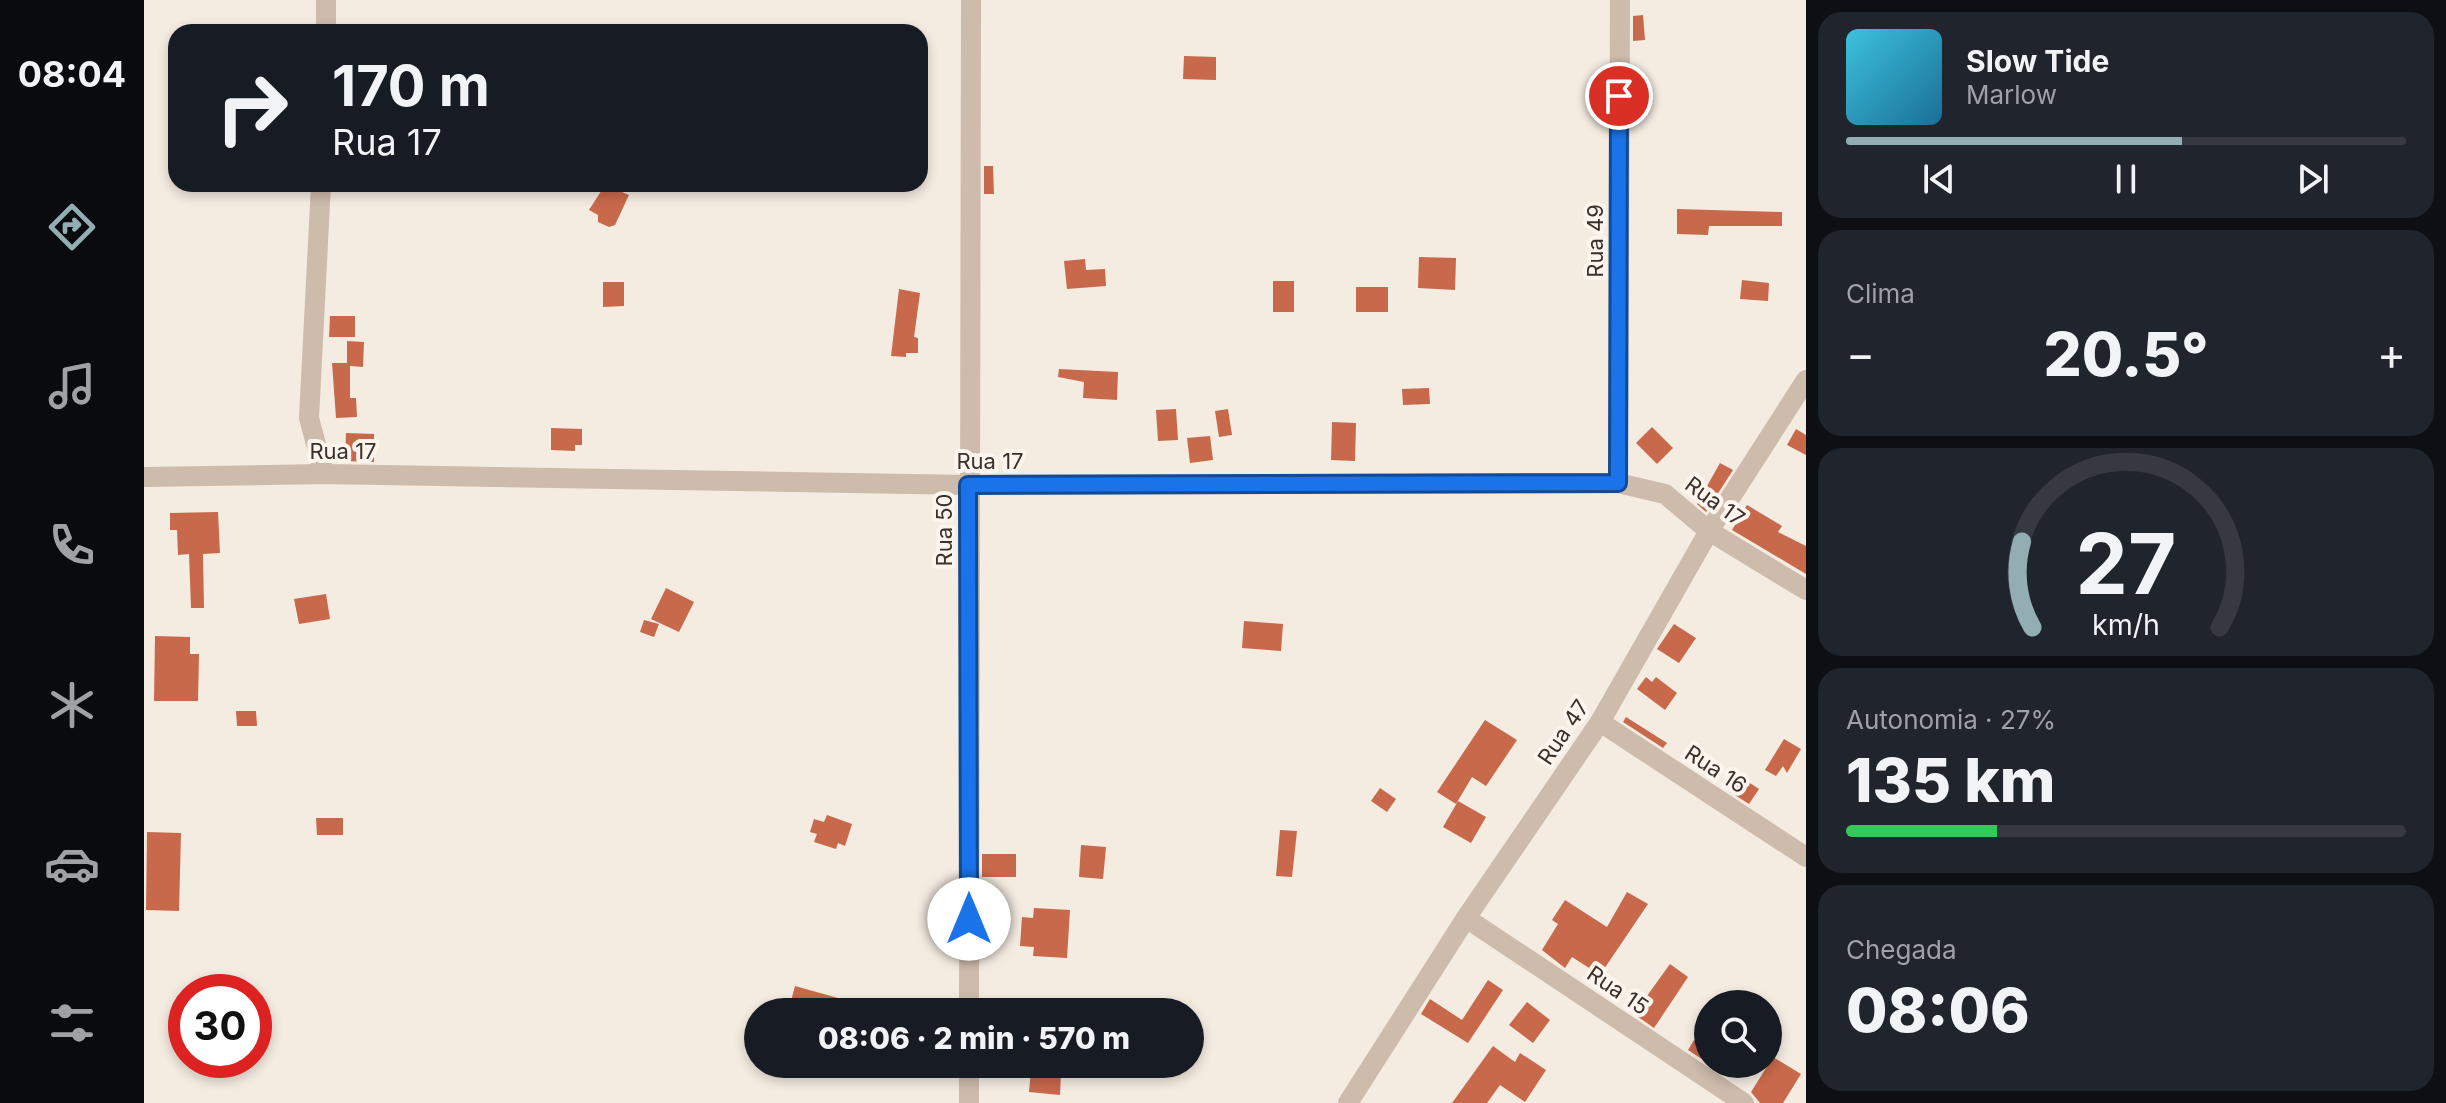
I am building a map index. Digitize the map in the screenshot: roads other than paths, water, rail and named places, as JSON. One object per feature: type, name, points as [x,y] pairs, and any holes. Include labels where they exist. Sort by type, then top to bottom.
[{"type":"street","points":[[326,0],[326,24]]},
{"type":"street","name":"Rua 50","points":[[969,998],[971,0]]},
{"type":"street","name":"Rua 49","points":[[1618,483],[1620,0]]},
{"type":"street","points":[[321,192],[309,418],[324,474]]},
{"type":"street","name":"Rua 47","points":[[1348,1103],[1466,918],[1600,722],[1709,531],[1806,380]]},
{"type":"street","name":"Rua 17","points":[[144,477],[324,474],[968,485],[1618,483],[1665,494],[1709,531],[1806,590]]},
{"type":"street","name":"Rua 16","points":[[1600,722],[1806,857]]},
{"type":"street","name":"Rua 15","points":[[1466,918],[1744,1103]]},
{"type":"street","points":[[969,1078],[969,1103]]}]
